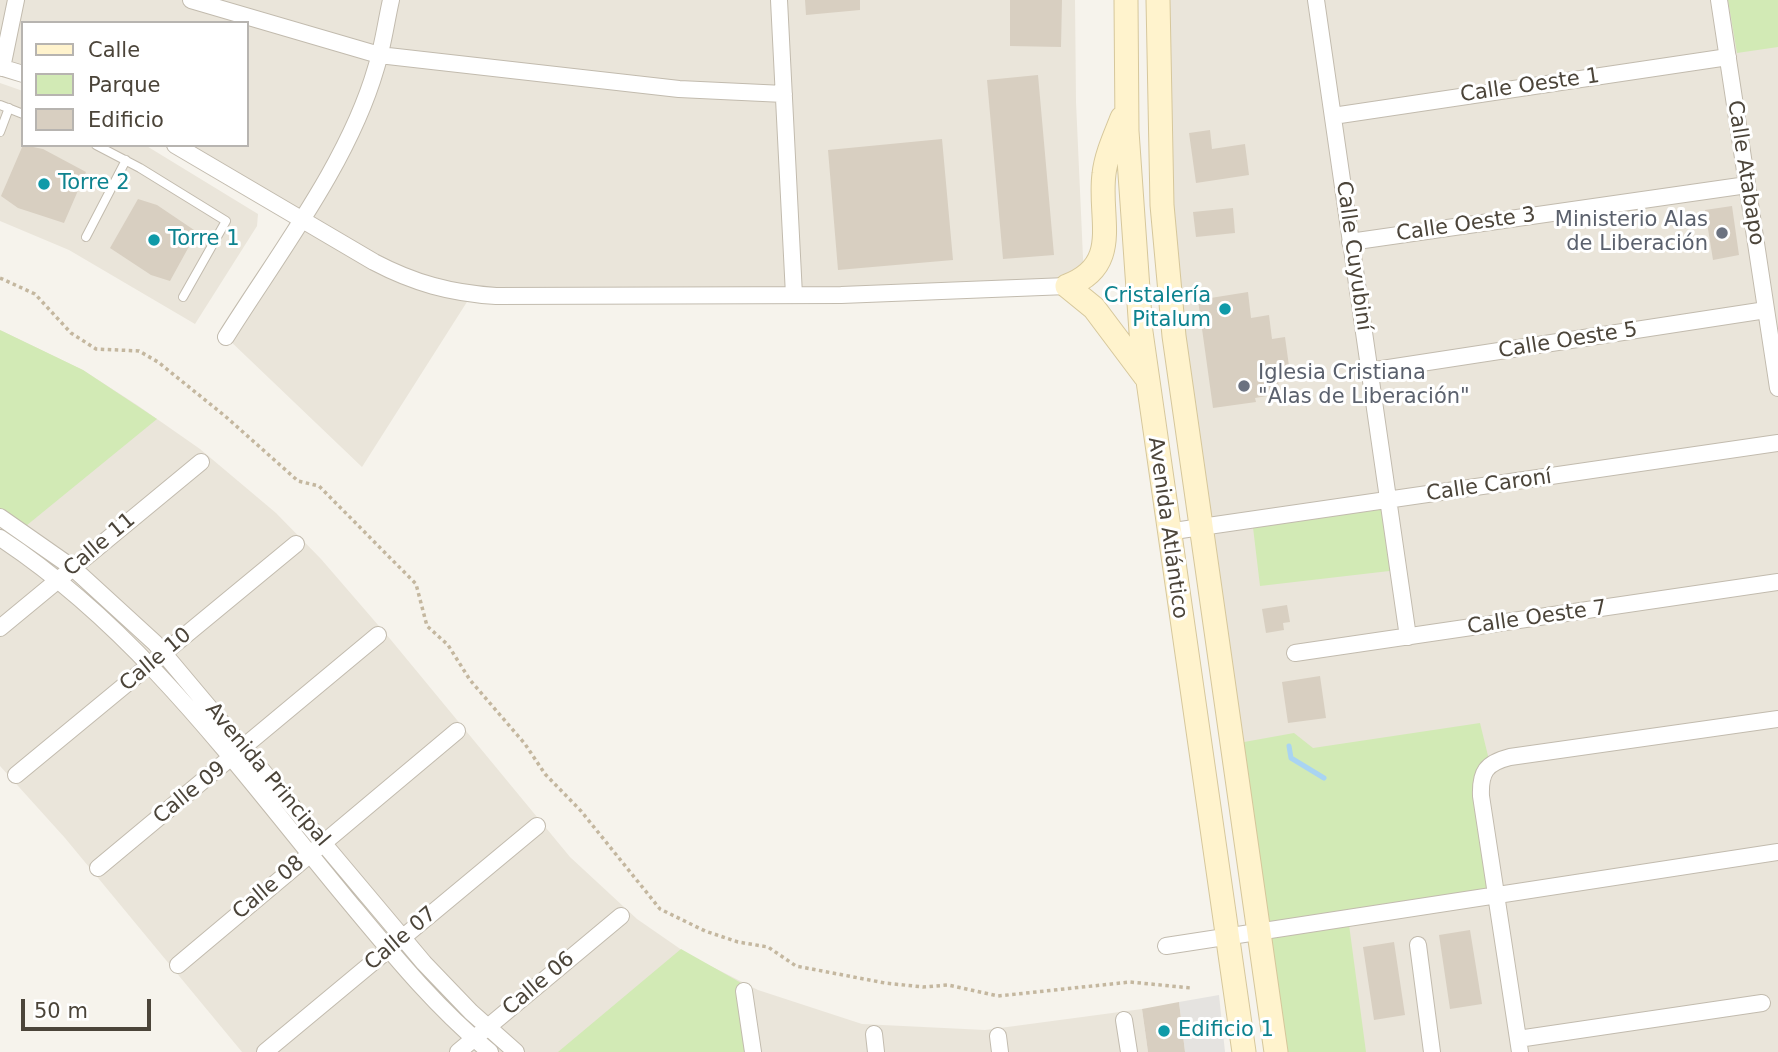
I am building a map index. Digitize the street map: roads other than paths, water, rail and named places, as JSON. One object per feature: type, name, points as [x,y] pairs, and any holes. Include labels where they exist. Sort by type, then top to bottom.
[{"type":"main road","name":"Avenida Atlántico","points":[[1126,0],[1126,105],[1133,256],[1146,377],[1244,1052]]},
{"type":"main road","name":"Avenida Atlántico","points":[[1158,0],[1159,123],[1167,269],[1200,526],[1276,1052]]},
{"type":"main road","points":[[1067,286],[1084,280],[1091,272],[1104,245],[1104,172],[1126,105]]},
{"type":"main road","points":[[1067,286],[1094,308],[1146,377]]},
{"type":"street","points":[[16,0],[1,68],[21,73]]},
{"type":"street","points":[[191,0],[379,55],[680,89],[784,94]]},
{"type":"street","points":[[226,337],[301,218],[353,126],[379,55],[391,0]]},
{"type":"street","points":[[779,0],[794,295]]},
{"type":"street","name":"Calle Cuyubiní","points":[[1316,0],[1408,637]]},
{"type":"street","name":"Calle Atabapo","points":[[1719,0],[1778,388]]},
{"type":"street","name":"Calle Oeste 1","points":[[1333,116],[1728,57]]},
{"type":"street","points":[[178,147],[403,277],[448,292],[496,296],[794,295],[1067,286]]},
{"type":"street","name":"Calle Oeste 3","points":[[1350,242],[1747,185]]},
{"type":"street","name":"Calle Oeste 5","points":[[1369,371],[1766,310]]},
{"type":"street","name":"Calle Caroní","points":[[1167,532],[1778,443]]},
{"type":"street","name":"Calle 11","points":[[0,628],[201,462]]},
{"type":"street","name":"Avenida Principal","points":[[0,517],[72,568],[164,653],[402,937],[487,1027],[516,1052]]},
{"type":"street","name":"Avenida Principal","points":[[0,538],[58,580],[150,665],[388,949],[489,1052]]},
{"type":"street","name":"Calle 10","points":[[16,775],[296,544]]},
{"type":"street","name":"Calle Oeste 7","points":[[1295,653],[1778,582]]},
{"type":"street","name":"Calle 09","points":[[99,868],[378,635]]},
{"type":"street","points":[[1762,1003],[1519,1045],[1480,796],[1481,776],[1490,764],[1510,757],[1778,719]]},
{"type":"street","name":"Calle 08","points":[[178,965],[457,731]]},
{"type":"street","name":"Calle 07","points":[[265,1052],[537,826]]},
{"type":"street","points":[[1166,946],[1778,852]]},
{"type":"street","name":"Calle 06","points":[[458,1052],[621,916]]},
{"type":"street","points":[[1418,945],[1432,1052]]},
{"type":"street","points":[[744,992],[752,1052]]},
{"type":"street","points":[[1124,1020],[1129,1052]]},
{"type":"street","points":[[874,1034],[876,1052]]},
{"type":"lane","points":[[0,132],[5,107]]},
{"type":"lane","points":[[100,147],[226,221],[183,297]]},
{"type":"lane","points":[[86,237],[126,160]]},
{"type":"waterway","points":[[1289,746],[1291,758],[1324,778]]},
{"type":"place","name":"Torre 2","points":[[44,184]]},
{"type":"place","name":"Ministerio Alas de Liberación","points":[[1722,233]]},
{"type":"place","name":"Torre 1","points":[[154,240]]},
{"type":"place","name":"Cristalería Pitalum","points":[[1225,309]]},
{"type":"place","name":"Iglesia Cristiana \"Alas de Liberación\"","points":[[1244,386]]},
{"type":"place","name":"Edificio 1","points":[[1164,1031]]}]
